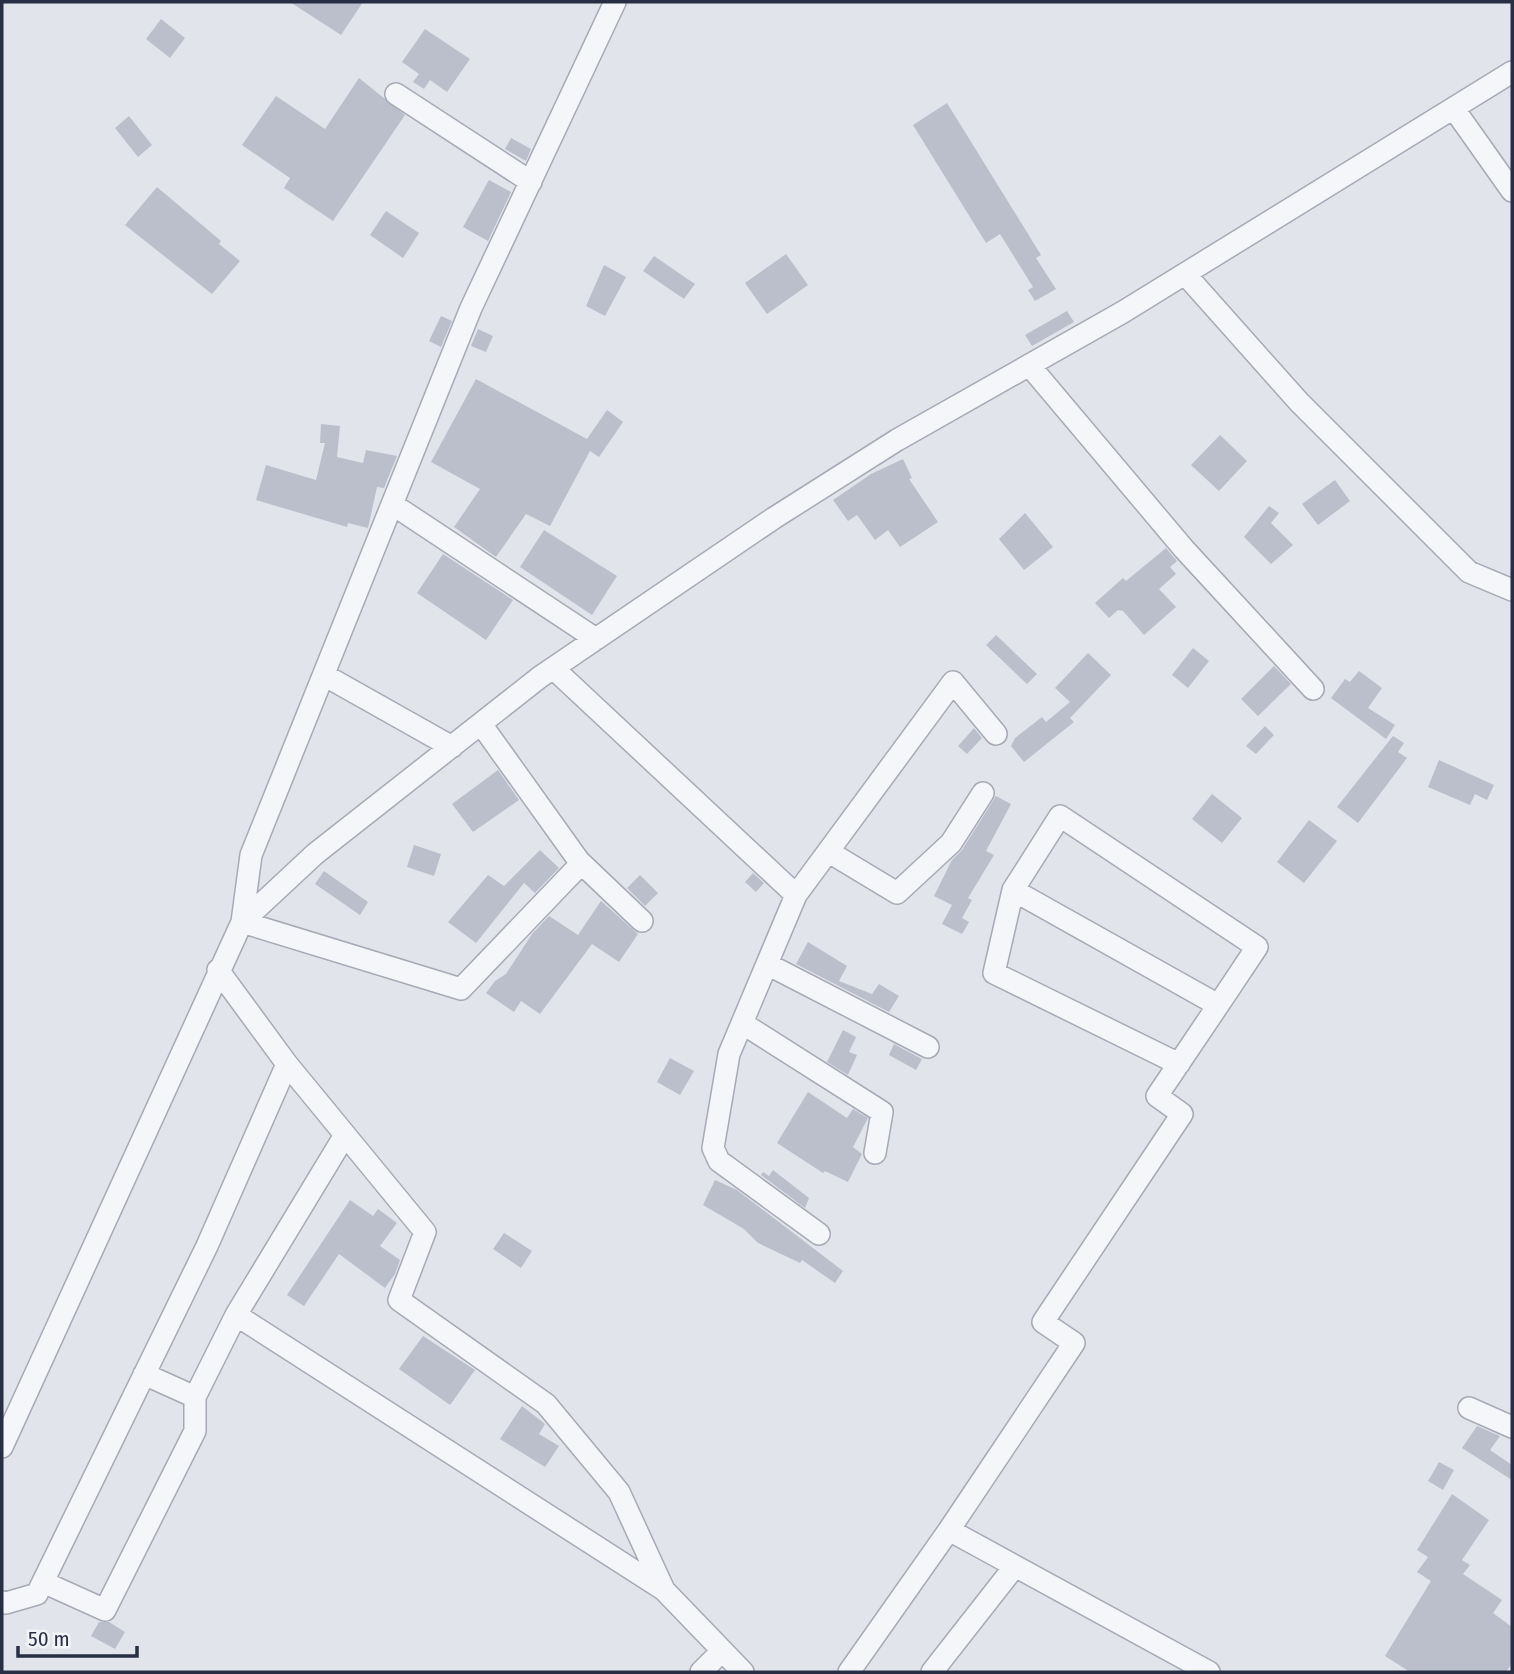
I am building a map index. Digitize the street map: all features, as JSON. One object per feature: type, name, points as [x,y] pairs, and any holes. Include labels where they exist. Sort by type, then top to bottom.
[{"type":"street","points":[[2,1447],[242,922],[251,855],[471,308],[615,2]]},
{"type":"street","points":[[242,922],[315,855],[553,668],[596,639],[886,447],[1185,274],[1512,72]]},
{"type":"street","points":[[396,94],[531,182]]},
{"type":"street","points":[[1454,109],[1512,191]]},
{"type":"street","points":[[1185,274],[1299,402],[1469,572],[1512,590]]},
{"type":"street","points":[[1029,365],[1184,549],[1313,689]]},
{"type":"street","points":[[392,505],[596,639]]},
{"type":"street","points":[[553,668],[796,895]]},
{"type":"street","points":[[324,675],[452,747]]},
{"type":"street","points":[[819,1234],[719,1161],[713,1148],[729,1054],[796,895],[953,682],[996,734]]},
{"type":"street","points":[[481,724],[579,861],[642,922]]},
{"type":"street","points":[[829,852],[897,893],[951,843],[983,793]]},
{"type":"street","points":[[849,1672],[949,1530],[1074,1343],[1043,1322],[1182,1114],[1157,1096],[1179,1064],[1257,947],[1060,816],[1013,890],[994,973],[1179,1064]]},
{"type":"street","points":[[242,922],[461,989],[577,869]]},
{"type":"street","points":[[1013,890],[1218,1005]]},
{"type":"street","points":[[767,964],[929,1047]]},
{"type":"street","points":[[218,970],[287,1064],[425,1232],[399,1300],[546,1404],[619,1492],[664,1590]]},
{"type":"street","points":[[742,1024],[882,1112],[875,1153]]},
{"type":"street","points":[[2,1602],[37,1594],[207,1246],[287,1064]]},
{"type":"street","points":[[43,1582],[104,1610],[195,1431],[195,1397],[236,1315],[345,1135]]},
{"type":"street","points":[[236,1315],[312,1361],[664,1590],[743,1672]]},
{"type":"street","points":[[144,1374],[195,1397]]},
{"type":"street","points":[[1469,1408],[1512,1427]]},
{"type":"street","points":[[949,1530],[1209,1672]]},
{"type":"street","points":[[932,1672],[1015,1566]]},
{"type":"street","points":[[701,1672],[721,1652]]},
{"type":"building","points":[[290,2],[363,2],[341,35]]},
{"type":"building","points":[[161,19],[185,38],[170,58],[146,39]]},
{"type":"building","points":[[425,29],[470,59],[447,92],[430,80],[424,89],[413,82],[419,74],[402,62]]},
{"type":"building","points":[[359,78],[405,115],[333,221],[284,188],[290,178],[242,145],[276,96],[325,129]]},
{"type":"building","points":[[947,103],[1041,255],[1036,258],[1056,289],[1035,301],[1028,290],[1033,287],[1000,234],[986,243],[913,125]]},
{"type":"building","points":[[129,116],[152,145],[138,157],[115,128]]},
{"type":"building","points":[[511,138],[531,149],[526,161],[505,149]]},
{"type":"building","points":[[489,180],[511,192],[488,241],[463,227]]},
{"type":"building","points":[[157,187],[221,241],[219,244],[240,261],[212,294],[125,225]]},
{"type":"building","points":[[386,211],[419,233],[403,258],[370,235]]},
{"type":"building","points":[[786,254],[808,285],[767,314],[745,283]]},
{"type":"building","points":[[654,256],[695,284],[684,299],[643,271]]},
{"type":"building","points":[[604,265],[626,277],[605,316],[586,306]]},
{"type":"building","points":[[1067,311],[1074,322],[1032,346],[1025,335]]},
{"type":"building","points":[[441,316],[452,321],[441,347],[429,341]]},
{"type":"building","points":[[478,329],[493,336],[486,352],[471,346]]},
{"type":"building","points":[[476,379],[587,439],[607,410],[623,422],[599,457],[590,451],[550,526],[526,514],[496,557],[454,527],[480,489],[431,462]]},
{"type":"building","points":[[321,424],[340,426],[337,457],[363,463],[366,450],[397,456],[384,488],[377,487],[368,528],[348,523],[347,527],[256,500],[266,465],[316,480],[325,443],[320,443]]},
{"type":"building","points":[[1220,435],[1247,461],[1219,491],[1191,465]]},
{"type":"building","points":[[903,459],[912,478],[909,479],[938,522],[900,547],[888,530],[875,540],[857,515],[848,521],[833,500],[871,474]]},
{"type":"building","points":[[1335,480],[1350,501],[1318,525],[1302,504]]},
{"type":"building","points":[[1269,506],[1279,513],[1271,523],[1293,545],[1271,564],[1244,537]]},
{"type":"building","points":[[1025,513],[1053,547],[1024,570],[999,539]]},
{"type":"building","points":[[544,530],[617,576],[592,615],[520,567]]},
{"type":"building","points":[[1166,548],[1177,561],[1170,567],[1176,574],[1159,589],[1176,607],[1144,635],[1123,611],[1118,610],[1109,618],[1095,603],[1123,578],[1126,581]]},
{"type":"building","points":[[443,554],[513,600],[486,640],[417,593]]},
{"type":"building","points":[[996,635],[1037,674],[1027,684],[986,645]]},
{"type":"building","points":[[1193,648],[1209,661],[1188,688],[1172,675]]},
{"type":"building","points":[[1088,653],[1111,675],[1070,718],[1074,722],[1024,762],[1011,746],[1015,738],[1042,717],[1046,722],[1070,702],[1055,688]]},
{"type":"building","points":[[1274,666],[1291,684],[1258,716],[1241,699]]},
{"type":"building","points":[[1359,671],[1382,688],[1368,708],[1395,725],[1386,739],[1331,698],[1345,679],[1350,682]]},
{"type":"building","points":[[1265,726],[1274,735],[1256,754],[1246,746]]},
{"type":"building","points":[[974,728],[982,738],[967,754],[958,746]]},
{"type":"building","points":[[1393,736],[1404,743],[1398,752],[1407,758],[1358,823],[1337,807]]},
{"type":"building","points":[[1439,760],[1494,785],[1487,800],[1475,794],[1470,805],[1428,787]]},
{"type":"building","points":[[498,770],[519,800],[473,832],[452,804]]},
{"type":"building","points":[[1212,794],[1242,818],[1222,843],[1192,819]]},
{"type":"building","points":[[996,796],[1011,804],[986,851],[994,855],[968,898],[972,900],[962,918],[969,922],[962,934],[942,924],[952,905],[934,896],[952,860],[962,850]]},
{"type":"building","points":[[1309,820],[1337,841],[1304,883],[1277,862]]},
{"type":"building","points":[[414,845],[441,854],[434,876],[407,867]]},
{"type":"building","points":[[540,850],[559,868],[535,893],[524,883],[476,943],[448,922],[488,875],[504,886]]},
{"type":"building","points":[[324,871],[368,902],[360,915],[315,884]]},
{"type":"building","points":[[753,873],[764,883],[756,892],[745,882]]},
{"type":"building","points":[[640,875],[658,893],[645,906],[627,888]]},
{"type":"building","points":[[601,901],[638,934],[619,962],[592,944],[540,1014],[521,1001],[514,1012],[486,993],[495,981],[506,974],[532,934],[549,916],[578,935]]},
{"type":"building","points":[[808,942],[847,966],[839,981],[872,994],[879,984],[899,996],[889,1012],[796,964]]},
{"type":"building","points":[[843,1030],[856,1037],[849,1052],[857,1055],[848,1075],[827,1062]]},
{"type":"building","points":[[894,1044],[922,1059],[916,1070],[889,1055]]},
{"type":"building","points":[[670,1058],[694,1071],[680,1095],[657,1082]]},
{"type":"building","points":[[808,1092],[847,1118],[853,1109],[868,1118],[853,1147],[862,1154],[848,1182],[825,1171],[823,1173],[777,1143]]},
{"type":"building","points":[[773,1170],[809,1198],[805,1208],[761,1175],[763,1172],[769,1176]]},
{"type":"building","points":[[715,1180],[737,1190],[843,1271],[835,1283],[802,1260],[800,1263],[758,1243],[744,1229],[703,1205]]},
{"type":"building","points":[[350,1200],[373,1216],[378,1209],[397,1223],[380,1246],[400,1260],[395,1274],[385,1288],[339,1254],[304,1306],[287,1295]]},
{"type":"building","points":[[504,1233],[532,1251],[521,1268],[493,1249]]},
{"type":"building","points":[[423,1336],[475,1370],[450,1405],[399,1369]]},
{"type":"building","points":[[522,1406],[545,1424],[539,1434],[559,1446],[545,1467],[500,1439]]},
{"type":"building","points":[[1477,1426],[1500,1436],[1490,1450],[1512,1465],[1512,1480],[1462,1448]]},
{"type":"building","points":[[1439,1462],[1454,1470],[1443,1490],[1428,1481]]},
{"type":"building","points":[[1452,1494],[1489,1520],[1462,1560],[1470,1565],[1463,1574],[1502,1600],[1493,1613],[1512,1627],[1512,1663],[1506,1672],[1410,1672],[1385,1656],[1431,1581],[1417,1572],[1428,1557],[1417,1550]]},
{"type":"building","points":[[99,1622],[109,1622],[125,1632],[115,1649],[91,1636]]}]
